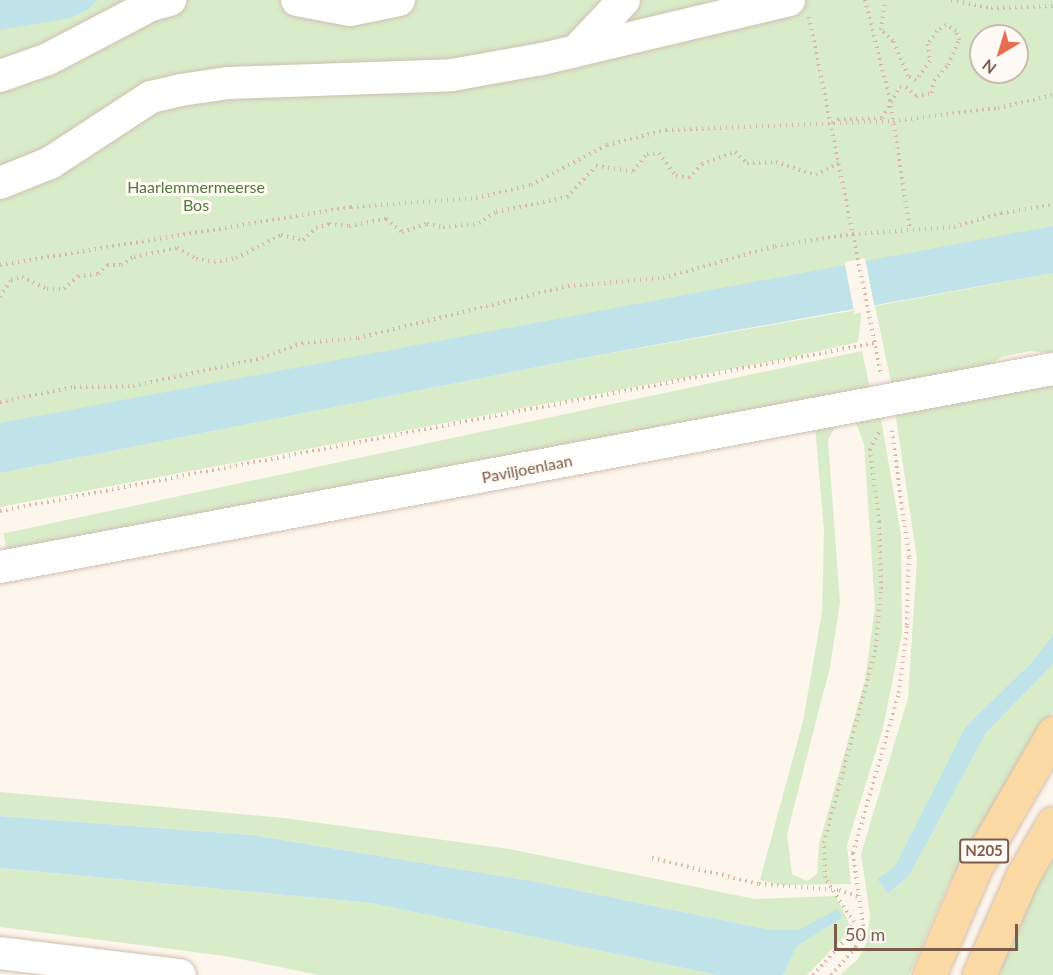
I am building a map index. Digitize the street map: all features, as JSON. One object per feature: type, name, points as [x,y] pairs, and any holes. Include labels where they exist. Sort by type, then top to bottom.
[{"type":"main road","name":"N205","points":[[929,975],[976,866],[1053,733]]},
{"type":"main road","name":"N205","points":[[979,975],[1022,878],[1053,823]]},
{"type":"street","points":[[0,76],[48,59],[151,5],[170,0]]},
{"type":"street","points":[[297,0],[350,10],[399,0]]},
{"type":"street","points":[[576,51],[624,0]]},
{"type":"street","points":[[0,183],[50,163],[151,97],[182,90],[228,83],[452,75],[799,6]]},
{"type":"street","name":"Paviljoenlaan","points":[[0,567],[888,411],[1053,369]]},
{"type":"street","points":[[0,953],[180,975]]},
{"type":"path","points":[[865,0],[890,100],[910,230]]},
{"type":"path","points":[[831,123],[838,119],[882,118],[890,100],[900,87],[906,87],[916,96],[932,93],[934,81],[948,65],[959,40],[956,31],[946,25],[937,31],[928,44],[930,61],[916,80],[908,76],[893,41],[881,30],[885,0]]},
{"type":"path","points":[[951,0],[991,8],[1053,6]]},
{"type":"path","points":[[799,6],[831,123],[854,234],[888,411],[908,546],[907,625],[899,693],[854,853],[862,898],[861,937],[831,975]]},
{"type":"path","points":[[0,265],[351,207],[476,198],[531,185],[608,145],[666,130],[893,121],[998,108],[1053,95]]},
{"type":"path","points":[[0,297],[11,280],[22,277],[47,289],[64,289],[78,276],[98,274],[106,265],[121,265],[134,257],[177,248],[196,259],[214,262],[242,256],[281,235],[303,240],[316,228],[329,224],[349,226],[386,219],[402,232],[427,224],[442,227],[478,222],[496,212],[567,196],[596,166],[633,171],[647,154],[659,153],[676,176],[689,178],[702,164],[735,152],[747,163],[776,162],[816,175],[839,163]]},
{"type":"path","points":[[0,402],[74,387],[133,386],[262,358],[302,343],[358,338],[568,286],[663,278],[775,246],[854,234],[954,227],[1001,213],[1053,205]]},
{"type":"path","points":[[0,511],[874,343]]},
{"type":"path","points":[[813,975],[852,931],[851,914],[831,890],[825,878],[824,843],[867,690],[877,635],[881,589],[879,522],[870,450],[888,411]]},
{"type":"path","points":[[652,858],[759,884],[831,890],[862,898]]},
{"type":"green space","name":"Haarlemmermeerse Bos","points":[[0,0],[1053,0],[1053,236],[0,431]]},
{"type":"green space","points":[[1053,273],[1053,353],[1029,351],[1002,357],[987,367],[892,387],[875,306]]},
{"type":"green space","points":[[862,309],[858,342],[784,359],[0,507],[0,473],[583,358]]},
{"type":"green space","points":[[862,351],[870,389],[11,572],[3,534]]},
{"type":"green space","points":[[1053,385],[1053,635],[1031,663],[965,727],[895,866],[877,879],[888,894],[909,876],[986,733],[1053,664],[1053,712],[1008,779],[947,888],[909,975],[840,975],[858,959],[867,942],[870,915],[861,854],[908,698],[917,559],[895,411]]},
{"type":"green space","points":[[880,413],[901,535],[902,634],[883,728],[847,845],[851,884],[782,885],[760,880],[803,721],[822,612],[824,531],[815,425]],"holes":[[[856,423],[864,444],[875,607],[865,680],[819,844],[817,874],[807,881],[792,874],[787,834],[830,667],[840,603],[828,440],[835,427]]]},
{"type":"green space","points":[[0,792],[284,818],[509,849],[755,899],[836,896],[849,923],[845,936],[807,975],[783,975],[797,946],[842,918],[798,930],[771,930],[532,881],[252,835],[0,816]]},
{"type":"green space","points":[[1053,845],[1053,975],[994,975]]},
{"type":"green space","points":[[0,868],[371,903],[717,975],[319,975],[225,956],[0,927]]},
{"type":"water","points":[[0,0],[97,0],[90,8],[70,18],[0,30]]},
{"type":"water","points":[[1053,226],[1053,273],[583,358],[0,473],[0,423]]},
{"type":"water","points":[[1053,635],[1053,664],[986,733],[909,876],[888,894],[877,879],[895,866],[965,727],[1031,663]]},
{"type":"water","points":[[0,816],[252,835],[532,881],[771,930],[798,930],[838,909],[842,918],[797,946],[783,975],[717,975],[371,903],[0,868]]},
{"type":"pier","points":[[865,258],[875,310],[854,314],[844,262]]}]
